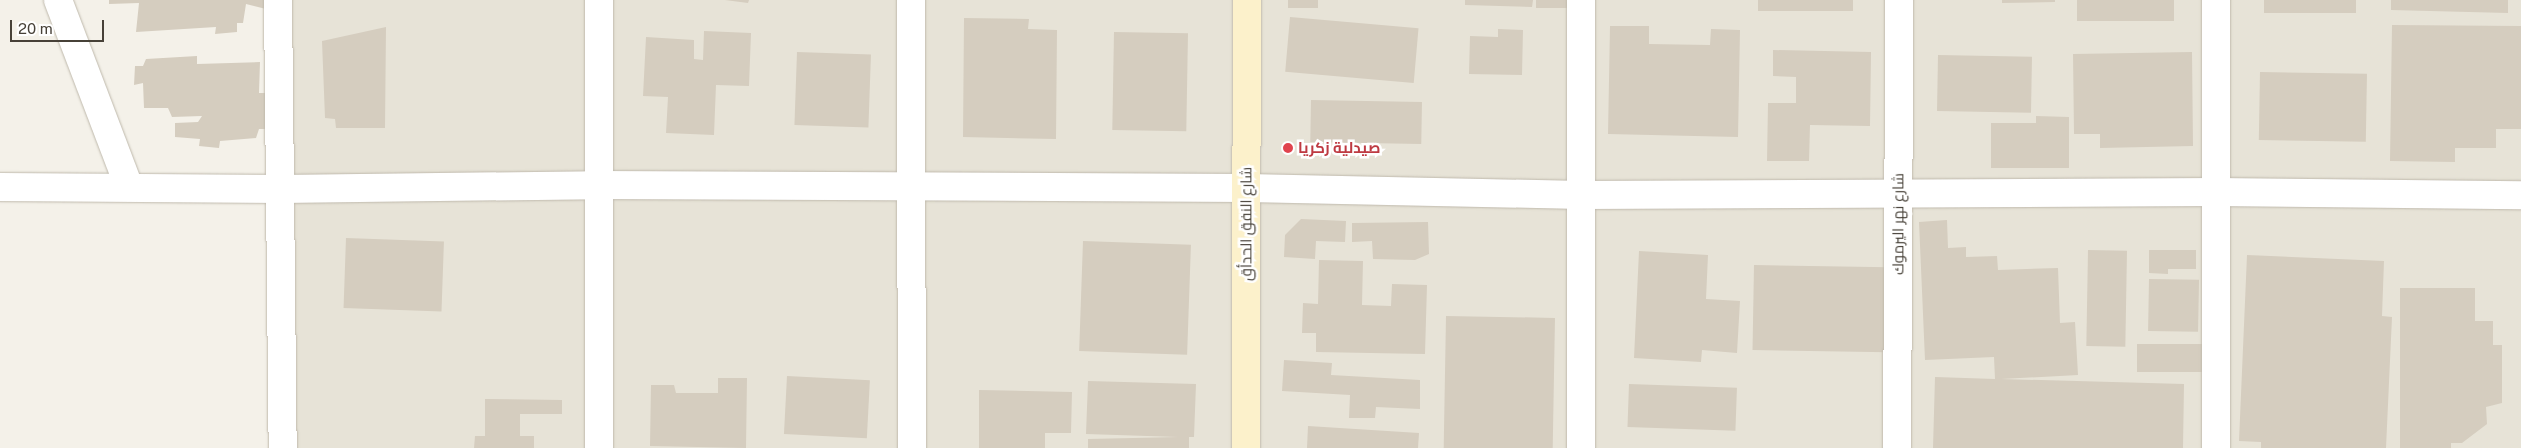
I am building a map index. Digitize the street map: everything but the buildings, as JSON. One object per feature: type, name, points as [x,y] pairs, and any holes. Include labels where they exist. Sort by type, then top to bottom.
[{"type":"main road","name":"شارع النفق الحدأق","points":[[1246,448],[1247,0]]},
{"type":"street","points":[[58,0],[129,187]]},
{"type":"street","points":[[278,0],[283,448]]},
{"type":"street","points":[[599,0],[597,185],[599,448]]},
{"type":"street","points":[[911,0],[912,448]]},
{"type":"street","points":[[1580,0],[1582,195],[1581,448]]},
{"type":"street","name":"شارع نهر اليرموك","points":[[1897,448],[1899,0]]},
{"type":"street","points":[[2216,0],[2216,448]]},
{"type":"street","points":[[0,187],[281,189],[597,185],[1247,188],[1582,195],[2216,192],[2521,195]]},
{"type":"shaded area","points":[[282,0],[1251,0],[1251,448],[282,448]]},
{"type":"shaded area","points":[[1253,0],[2521,0],[2521,448],[1253,448]]},
{"type":"place","name":"صيدلية زكريا","points":[[1288,148]]}]
